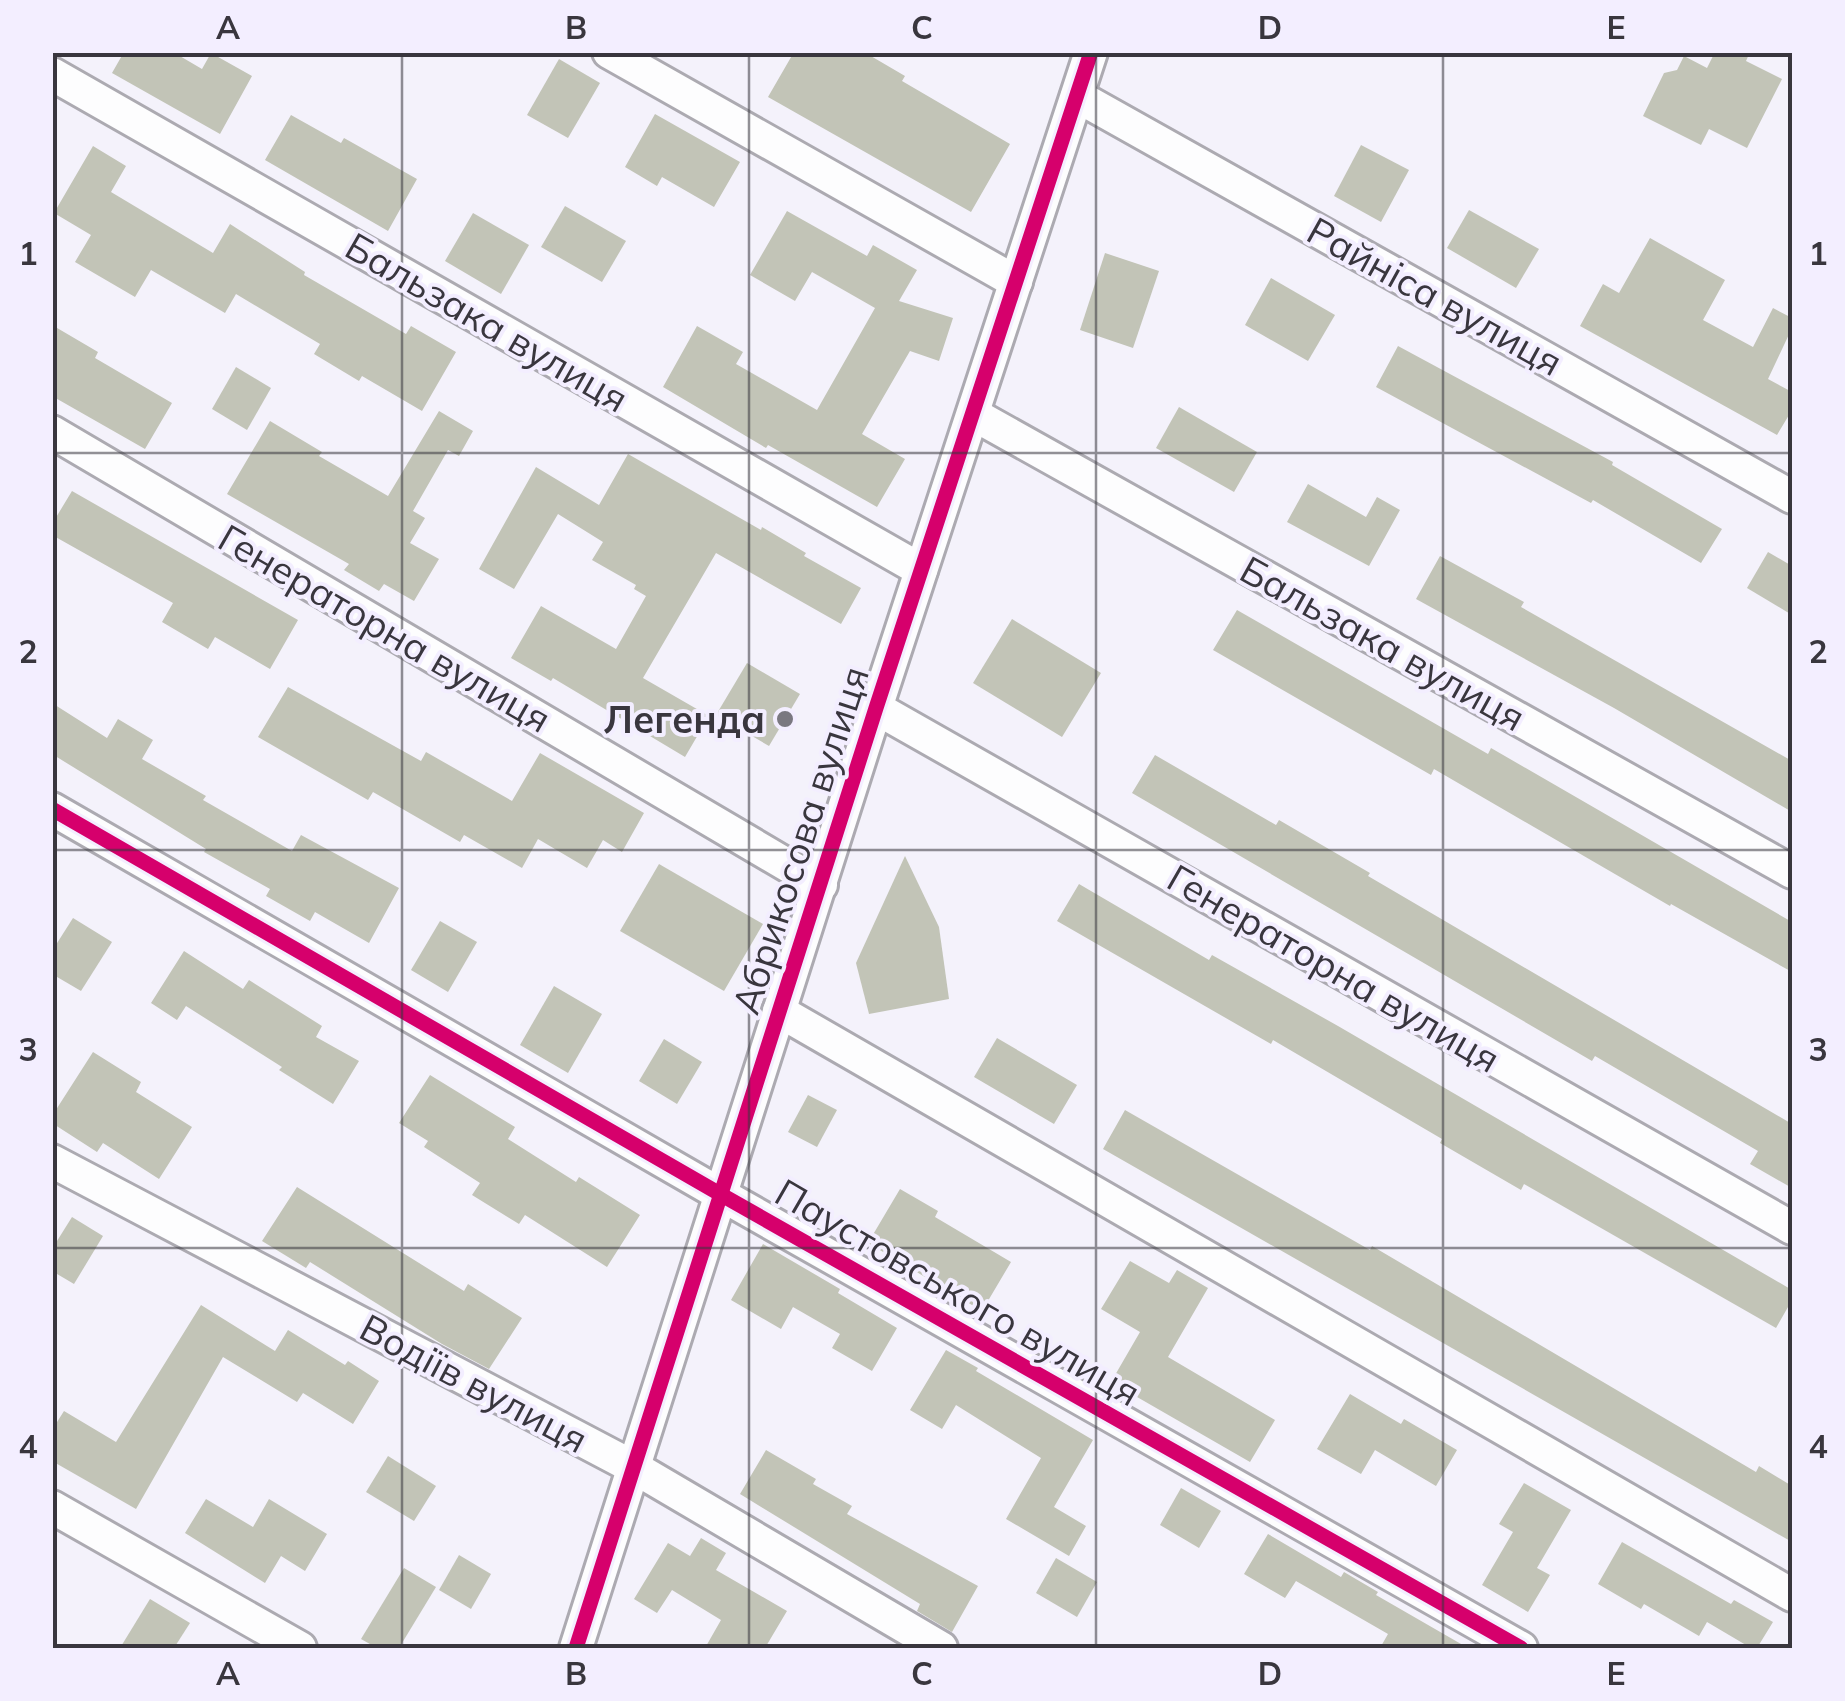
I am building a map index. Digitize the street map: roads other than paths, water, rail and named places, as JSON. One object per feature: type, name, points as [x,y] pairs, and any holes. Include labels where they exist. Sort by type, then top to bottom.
[{"type":"street","points":[[609,52],[1016,282]]},
{"type":"street","name":"Абрикосова вулиця","points":[[576,1648],[876,708],[1091,52]]},
{"type":"street","name":"Бальзака вулиця","points":[[52,74],[921,570]]},
{"type":"street","name":"Райніса вулиця","points":[[1078,96],[1792,497]]},
{"type":"street","name":"Бальзака вулиця","points":[[974,414],[1792,872]]},
{"type":"street","name":"Генераторна вулиця","points":[[52,432],[821,884]]},
{"type":"street","name":"Генераторна вулиця","points":[[876,708],[1792,1228]]},
{"type":"street","name":"Паустовського вулиця","points":[[52,809],[720,1194],[1521,1648]]},
{"type":"street","points":[[779,1010],[1792,1595]]},
{"type":"street","name":"Водіїв вулиця","points":[[52,1161],[634,1468],[941,1648]]},
{"type":"street","points":[[52,1507],[300,1648]]},
{"type":"place","name":"Легенда","points":[[785,719]]}]
